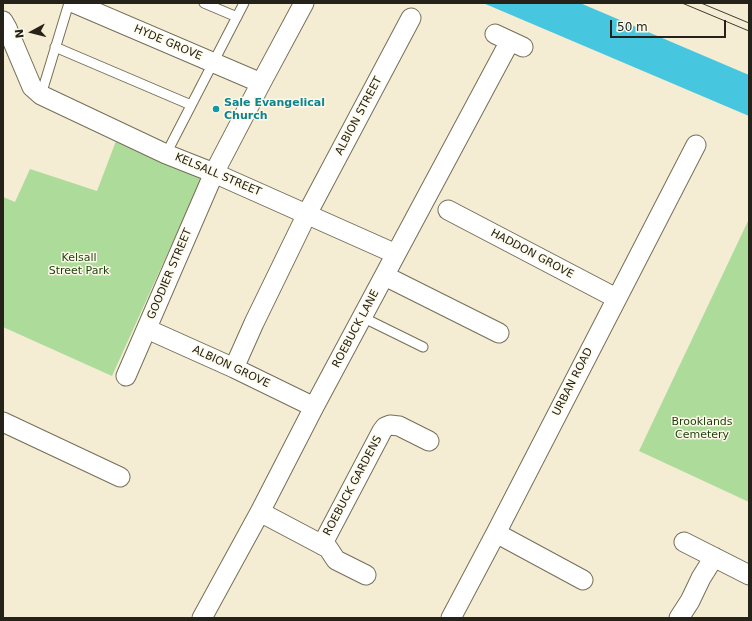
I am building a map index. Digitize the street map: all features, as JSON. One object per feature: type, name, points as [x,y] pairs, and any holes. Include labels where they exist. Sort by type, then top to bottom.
[{"type":"street","name":"HYDE GROVE","points":[[74,3],[261,83]]},
{"type":"street","name":"GOODIER STREET","points":[[126,376],[214,173],[304,3]]},
{"type":"street","name":"ALBION STREET","points":[[234,368],[254,323],[307,214],[412,18]]},
{"type":"street","points":[[3,21],[32,87],[41,95]]},
{"type":"street","name":"ROEBUCK LANE","points":[[202,618],[260,512],[314,407],[509,40]]},
{"type":"street","name":"KELSALL STREET","points":[[41,95],[166,154],[214,173],[396,254]]},
{"type":"street","name":"URBAN ROAD","points":[[451,618],[696,145]]},
{"type":"street","name":"HADDON GROVE","points":[[448,210],[616,298]]},
{"type":"street","points":[[384,276],[499,334]]},
{"type":"street","name":"ALBION GROVE","points":[[147,329],[234,368],[314,407]]},
{"type":"street","points":[[3,422],[120,477]]},
{"type":"street","name":"ROEBUCK GARDENS","points":[[322,545],[385,427],[390,425],[399,426],[429,441]]},
{"type":"street","name":"ROEBUCK GARDENS","points":[[260,512],[328,548],[336,560],[366,575]]},
{"type":"street","points":[[496,533],[559,574],[583,580]]},
{"type":"street","points":[[684,542],[749,575]]},
{"type":"street","points":[[679,618],[714,557]]},
{"type":"lane","points":[[41,95],[69,3]]},
{"type":"lane","points":[[204,3],[237,17]]},
{"type":"lane","points":[[166,154],[244,3]]},
{"type":"lane","points":[[55,47],[191,105]]},
{"type":"lane","points":[[362,317],[423,347]]},
{"type":"green space","name":"Kelsall Street Park","points":[[116,141],[203,175],[112,376],[3,327],[3,197],[15,202],[30,169],[97,191]]},
{"type":"green space","name":"Brooklands Cemetery","points":[[749,219],[749,502],[639,451]]},
{"type":"water","points":[[483,3],[580,3],[749,75],[749,116]]},
{"type":"tram line","points":[[682,3],[749,31]]},
{"type":"tram line","points":[[701,3],[749,23]]},
{"type":"place","name":"Sale Evangelical Church","points":[[216,109]]}]
